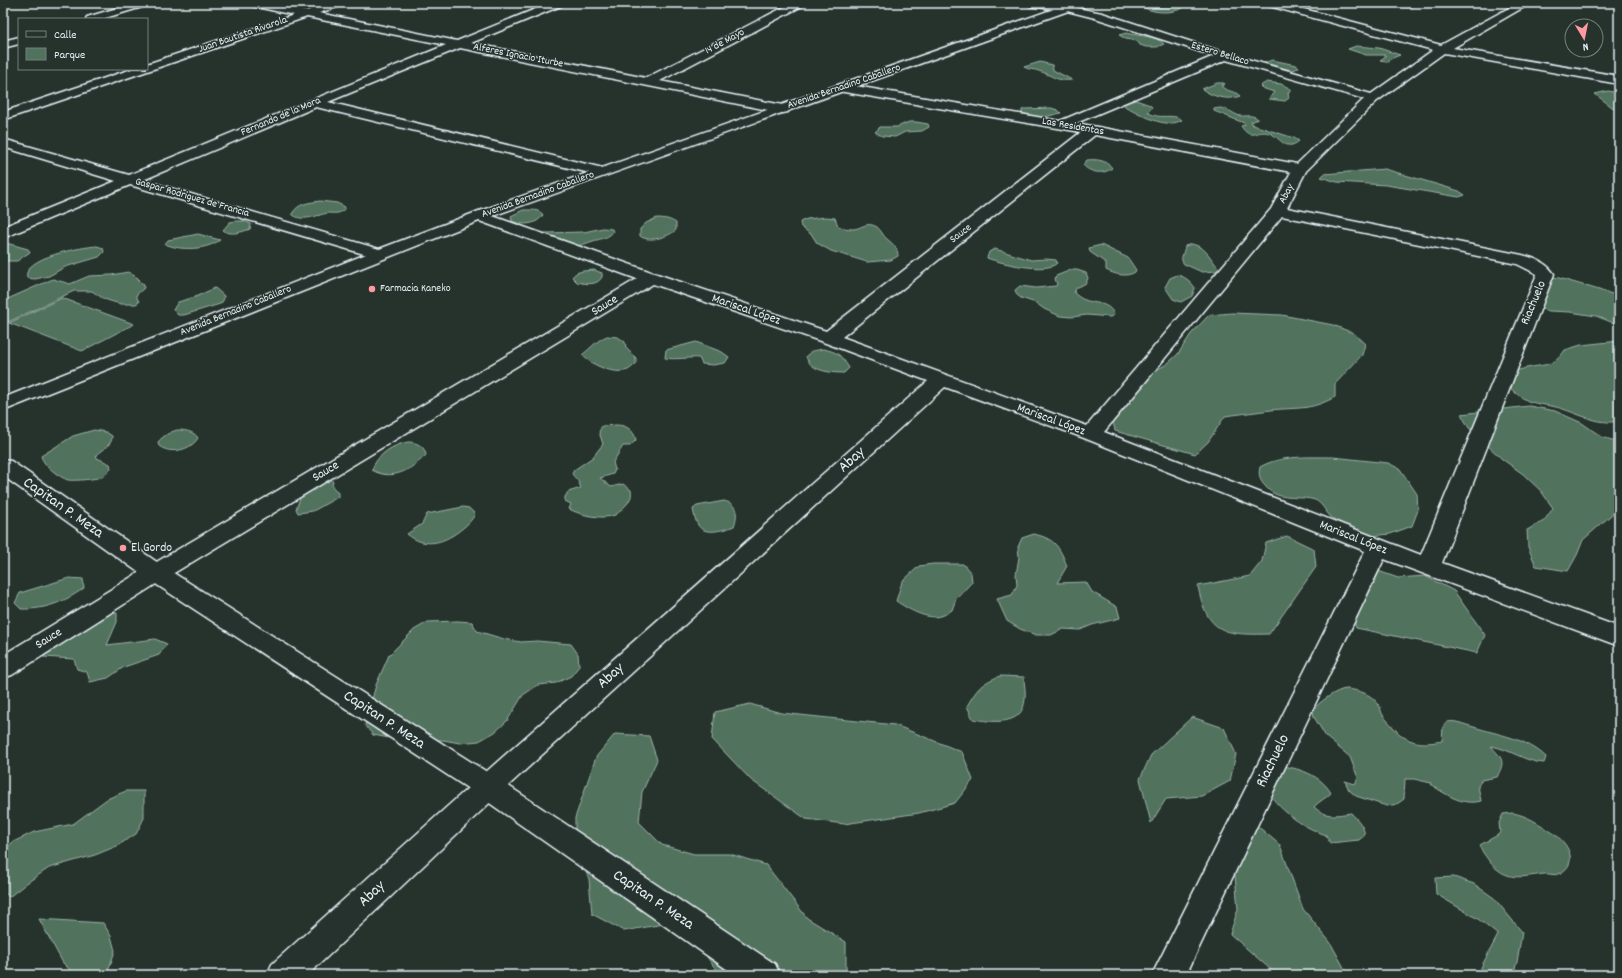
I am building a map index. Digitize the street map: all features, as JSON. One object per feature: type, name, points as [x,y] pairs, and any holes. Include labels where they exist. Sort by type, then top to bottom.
[{"type":"street","points":[[94,18],[145,3]]},
{"type":"street","name":"Alferes Ignacio Iturbe","points":[[252,3],[650,81],[783,109]]},
{"type":"street","name":"Juan Bautista Rivarola","points":[[148,68],[339,3]]},
{"type":"street","name":"Fernando de la Mora","points":[[3,233],[559,3]]},
{"type":"street","name":"14 de Mayo","points":[[650,81],[800,3]]},
{"type":"street","name":"Estero Bellaco","points":[[1030,3],[1074,6],[1225,56],[1373,98]]},
{"type":"street","points":[[1269,3],[1442,48],[1619,80]]},
{"type":"street","name":"Abay","points":[[1091,434],[1278,211],[1300,169],[1373,98],[1442,48],[1526,3]]},
{"type":"street","name":"Avenida Bernadino Caballero","points":[[3,405],[380,254],[479,216],[1074,6]]},
{"type":"street","points":[[3,45],[18,40]]},
{"type":"street","points":[[1061,125],[1225,56]]},
{"type":"street","points":[[3,116],[141,70]]},
{"type":"street","name":"Las Residentas","points":[[844,88],[1092,130],[1300,169]]},
{"type":"street","points":[[315,103],[602,172]]},
{"type":"street","name":"Sauce","points":[[829,338],[1092,130]]},
{"type":"street","name":"Gaspar Rodriguez de Francia","points":[[3,144],[380,254]]},
{"type":"street","name":"Riachuelo","points":[[1278,211],[1522,260],[1542,269],[1546,274],[1428,567]]},
{"type":"street","name":"Mariscal López","points":[[479,216],[651,278],[829,338],[1091,434],[1378,548],[1619,637]]},
{"type":"street","name":"Sauce","points":[[3,668],[156,573],[651,278]]},
{"type":"street","name":"Abay","points":[[284,975],[488,787],[941,380]]},
{"type":"street","name":"Capitan P. Meza","points":[[3,466],[156,573],[488,787],[764,975]]},
{"type":"street","name":"Riachuelo","points":[[1169,975],[1378,548]]},
{"type":"green space","points":[[1173,4],[1181,5],[1183,8],[1162,12],[1152,11],[1142,7],[1170,8]]},
{"type":"green space","points":[[1126,33],[1151,37],[1161,41],[1164,44],[1157,47],[1146,47],[1140,45],[1137,41],[1126,39],[1119,35]]},
{"type":"green space","points":[[1356,46],[1379,48],[1400,55],[1390,59],[1389,62],[1380,60],[1386,56],[1385,55],[1366,55],[1348,49]]},
{"type":"green space","points":[[1272,60],[1299,67],[1286,70],[1264,64]]},
{"type":"green space","points":[[1040,62],[1052,65],[1053,70],[1072,80],[1058,79],[1039,71],[1024,67]]},
{"type":"green space","points":[[1267,82],[1281,84],[1291,89],[1288,93],[1289,98],[1285,101],[1269,99],[1274,92],[1260,86]]},
{"type":"green space","points":[[1217,83],[1224,83],[1225,84],[1221,86],[1240,96],[1226,98],[1211,94],[1202,89]]},
{"type":"green space","points":[[1608,91],[1619,93],[1619,110],[1612,107],[1595,94]]},
{"type":"green space","points":[[1136,100],[1150,105],[1152,107],[1148,112],[1152,115],[1174,117],[1182,120],[1175,123],[1168,123],[1153,120],[1126,107],[1123,104],[1128,101]]},
{"type":"green space","points":[[1051,108],[1058,110],[1061,113],[1040,118],[1022,113],[1022,110],[1025,109]]},
{"type":"green space","points":[[1220,108],[1240,116],[1256,117],[1258,119],[1251,122],[1253,125],[1299,141],[1294,144],[1286,145],[1269,133],[1248,133],[1241,126],[1245,125],[1244,123],[1214,111],[1214,109]]},
{"type":"green space","points":[[909,122],[928,124],[929,127],[922,131],[905,132],[895,137],[882,136],[875,132],[880,127],[897,127]]},
{"type":"green space","points":[[1087,160],[1101,161],[1107,163],[1112,168],[1105,172],[1089,170],[1083,165]]},
{"type":"green space","points":[[1385,169],[1459,191],[1465,195],[1459,197],[1386,185],[1337,182],[1321,177],[1324,174]]},
{"type":"green space","points":[[320,201],[337,203],[345,207],[343,211],[339,213],[328,213],[309,218],[300,218],[292,214],[294,210],[300,206],[307,203]]},
{"type":"green space","points":[[523,210],[537,211],[543,215],[537,221],[529,224],[520,224],[512,221],[511,216]]},
{"type":"green space","points":[[826,217],[835,218],[838,226],[846,228],[854,229],[867,225],[877,227],[895,246],[898,256],[891,260],[867,262],[831,251],[817,243],[812,235],[801,227],[800,222],[807,219]]},
{"type":"green space","points":[[657,218],[667,219],[676,223],[676,230],[668,235],[653,239],[640,236],[640,229],[646,223]]},
{"type":"green space","points":[[245,221],[251,224],[250,229],[233,233],[223,230],[230,222]]},
{"type":"green space","points":[[603,228],[612,229],[613,232],[604,238],[572,248],[550,248],[537,241],[540,235],[545,233],[584,232]]},
{"type":"green space","points":[[198,234],[220,240],[201,248],[178,248],[165,244],[168,240]]},
{"type":"green space","points":[[6,243],[28,249],[30,252],[17,261],[3,261],[3,244]]},
{"type":"green space","points":[[1192,244],[1202,248],[1208,254],[1219,268],[1217,271],[1202,272],[1184,264],[1182,258],[1185,246]]},
{"type":"green space","points":[[1101,245],[1128,258],[1136,270],[1135,272],[1124,275],[1106,270],[1106,263],[1090,252],[1089,248]]},
{"type":"green space","points":[[97,246],[103,248],[104,252],[99,257],[65,267],[49,276],[35,279],[27,278],[28,271],[33,264],[43,259],[54,254],[79,248]]},
{"type":"green space","points":[[995,249],[1031,260],[1056,260],[1057,263],[1044,268],[1034,268],[1012,265],[987,258],[989,252]]},
{"type":"green space","points":[[594,270],[602,273],[602,277],[594,283],[588,284],[577,282],[572,277],[579,272]]},
{"type":"green space","points":[[1071,270],[1086,273],[1088,278],[1086,283],[1076,288],[1074,293],[1084,300],[1106,306],[1114,315],[1110,317],[1087,315],[1071,317],[1060,316],[1017,295],[1015,290],[1020,286],[1036,288],[1056,286],[1056,276]]},
{"type":"green space","points":[[128,272],[138,278],[139,282],[144,285],[144,288],[136,295],[139,302],[136,304],[120,304],[104,299],[92,291],[74,291],[8,322],[3,320],[3,301],[53,279],[70,284],[89,276],[112,275]]},
{"type":"green space","points":[[1177,275],[1187,279],[1195,288],[1192,296],[1181,302],[1173,299],[1165,287],[1170,278]]},
{"type":"green space","points":[[1547,276],[1559,278],[1619,296],[1619,325],[1596,316],[1570,312],[1549,311],[1526,304],[1532,290],[1533,281],[1538,277]]},
{"type":"green space","points":[[215,288],[224,296],[223,301],[220,304],[184,315],[178,315],[173,310],[178,302],[195,297]]},
{"type":"green space","points":[[62,298],[134,324],[82,351],[9,323]]},
{"type":"green space","points":[[1232,313],[1282,315],[1333,325],[1353,333],[1365,344],[1362,355],[1335,384],[1335,397],[1318,405],[1225,416],[1208,442],[1195,454],[1115,431],[1109,402],[1119,391],[1167,364],[1178,354],[1191,334],[1209,315]]},
{"type":"green space","points":[[607,336],[618,337],[625,342],[626,348],[636,358],[636,364],[628,370],[609,370],[591,362],[582,355],[597,342]]},
{"type":"green space","points":[[1619,341],[1619,421],[1603,422],[1587,418],[1564,409],[1528,401],[1508,386],[1508,374],[1522,369],[1549,364],[1557,359],[1565,350],[1581,345]]},
{"type":"green space","points":[[696,342],[722,352],[729,357],[725,363],[713,365],[702,364],[699,358],[665,358],[666,350]]},
{"type":"green space","points":[[823,349],[832,351],[839,355],[849,368],[844,373],[821,370],[811,365],[806,356],[812,351]]},
{"type":"green space","points":[[1529,406],[1555,411],[1582,423],[1602,437],[1619,442],[1619,508],[1583,540],[1568,571],[1536,566],[1528,547],[1527,530],[1544,521],[1553,508],[1541,491],[1523,474],[1502,459],[1469,428],[1461,414]]},
{"type":"green space","points":[[616,425],[629,429],[635,436],[636,440],[630,446],[623,446],[613,462],[615,470],[613,474],[600,478],[611,487],[623,484],[631,490],[631,495],[627,504],[615,515],[604,517],[592,516],[569,509],[571,504],[565,501],[565,497],[568,492],[581,488],[578,481],[572,474],[574,470],[593,457],[603,444],[599,432],[602,426]]},
{"type":"green space","points":[[94,430],[106,432],[112,436],[111,442],[96,455],[97,458],[110,464],[111,468],[102,477],[85,480],[68,480],[52,470],[42,459],[41,456],[73,436]]},
{"type":"green space","points":[[177,430],[191,432],[198,438],[191,446],[180,450],[169,450],[159,446],[158,442],[162,438]]},
{"type":"green space","points":[[408,442],[420,445],[424,449],[426,455],[415,465],[402,472],[387,475],[372,470],[374,464],[386,451],[397,445]]},
{"type":"green space","points":[[1304,457],[1333,457],[1388,463],[1400,469],[1417,494],[1418,510],[1412,526],[1390,534],[1362,537],[1346,533],[1343,524],[1331,517],[1317,501],[1276,495],[1262,483],[1260,478],[1260,467],[1277,460]]},
{"type":"green space","points":[[330,478],[333,482],[332,486],[338,493],[338,497],[313,511],[298,513],[296,509],[304,488]]},
{"type":"green space","points":[[724,501],[729,502],[736,510],[734,526],[714,531],[701,528],[696,521],[693,509],[697,506]]},
{"type":"green space","points":[[463,507],[469,508],[475,514],[467,525],[450,537],[429,543],[421,542],[407,534],[422,524],[427,514]]},
{"type":"green space","points":[[1034,534],[1047,538],[1059,548],[1067,566],[1057,583],[1086,582],[1092,592],[1117,607],[1120,618],[1092,625],[1080,630],[1063,629],[1051,635],[1036,635],[1020,629],[1007,621],[997,599],[1012,595],[1017,585],[1016,575],[1019,557],[1018,547],[1022,538]]},
{"type":"green space","points":[[1287,536],[1314,549],[1316,567],[1269,634],[1241,634],[1230,632],[1213,623],[1202,602],[1198,586],[1250,576],[1262,561],[1266,543]]},
{"type":"green space","points":[[933,564],[963,564],[971,573],[972,582],[956,599],[952,610],[942,616],[935,617],[917,613],[896,601],[902,582],[919,566]]},
{"type":"green space","points":[[1364,566],[1398,578],[1425,576],[1454,591],[1485,635],[1477,653],[1356,628],[1348,599],[1349,581]]},
{"type":"green space","points":[[69,578],[83,579],[84,588],[62,601],[38,608],[21,609],[15,603],[20,593]]},
{"type":"green space","points":[[102,611],[117,613],[117,622],[107,645],[155,639],[167,644],[159,655],[124,667],[108,678],[90,682],[87,672],[77,669],[74,659],[43,657],[44,646]]},
{"type":"green space","points":[[428,622],[472,622],[477,631],[504,639],[521,642],[537,641],[571,644],[578,654],[579,666],[571,676],[556,683],[538,685],[523,695],[507,721],[495,732],[479,741],[460,743],[443,740],[406,741],[373,735],[365,725],[376,685],[389,655],[414,630]]},
{"type":"green space","points":[[1000,676],[1024,677],[1025,696],[1023,708],[1019,714],[1005,721],[973,719],[967,706],[980,687],[988,681]]},
{"type":"green space","points":[[1346,689],[1356,690],[1374,699],[1380,707],[1386,720],[1398,733],[1409,740],[1421,743],[1442,741],[1443,727],[1447,722],[1457,722],[1530,745],[1546,757],[1544,763],[1530,760],[1491,746],[1502,760],[1502,763],[1497,777],[1481,780],[1478,786],[1481,801],[1467,802],[1460,800],[1442,792],[1430,784],[1431,783],[1414,779],[1405,779],[1404,799],[1397,804],[1387,806],[1356,796],[1349,790],[1345,781],[1355,784],[1358,778],[1350,757],[1326,737],[1314,717],[1313,710],[1319,703],[1328,697]]},
{"type":"green space","points":[[750,704],[781,713],[895,725],[962,752],[973,780],[955,803],[919,813],[844,824],[806,819],[751,780],[712,739],[715,712]]},
{"type":"green space","points":[[1192,717],[1224,728],[1236,754],[1230,781],[1202,796],[1166,799],[1151,823],[1140,779],[1151,755]]},
{"type":"green space","points":[[615,734],[649,736],[657,760],[642,792],[639,822],[662,845],[694,854],[730,854],[766,865],[807,918],[846,942],[846,975],[720,975],[681,921],[624,931],[592,914],[589,879],[575,848],[575,818],[596,757]]},
{"type":"green space","points":[[1271,764],[1296,769],[1313,775],[1320,780],[1331,793],[1314,807],[1323,813],[1331,815],[1351,813],[1360,823],[1365,835],[1359,840],[1330,843],[1326,835],[1307,827],[1290,816],[1275,802],[1263,785]]},
{"type":"green space","points":[[126,791],[144,791],[144,818],[136,834],[117,846],[95,855],[49,868],[9,897],[3,891],[3,851],[13,842],[34,832],[73,824],[107,799]]},
{"type":"green space","points":[[1512,813],[1534,821],[1553,833],[1563,842],[1570,853],[1569,864],[1565,869],[1557,875],[1546,874],[1521,877],[1508,875],[1495,868],[1483,853],[1480,845],[1498,835],[1500,832],[1499,823],[1503,814]]},
{"type":"green space","points":[[1248,818],[1280,845],[1303,909],[1330,942],[1348,975],[1277,975],[1230,934],[1238,909],[1232,842]]},
{"type":"green space","points":[[1454,877],[1474,884],[1494,898],[1522,932],[1517,962],[1513,975],[1477,975],[1498,935],[1478,919],[1436,894],[1435,878]]},
{"type":"green space","points":[[39,919],[103,923],[111,936],[115,951],[108,971],[102,975],[75,975],[63,963]]},
{"type":"place","name":"Farmacia Kaneko","points":[[372,289]]},
{"type":"place","name":"El Gordo","points":[[123,548]]}]
